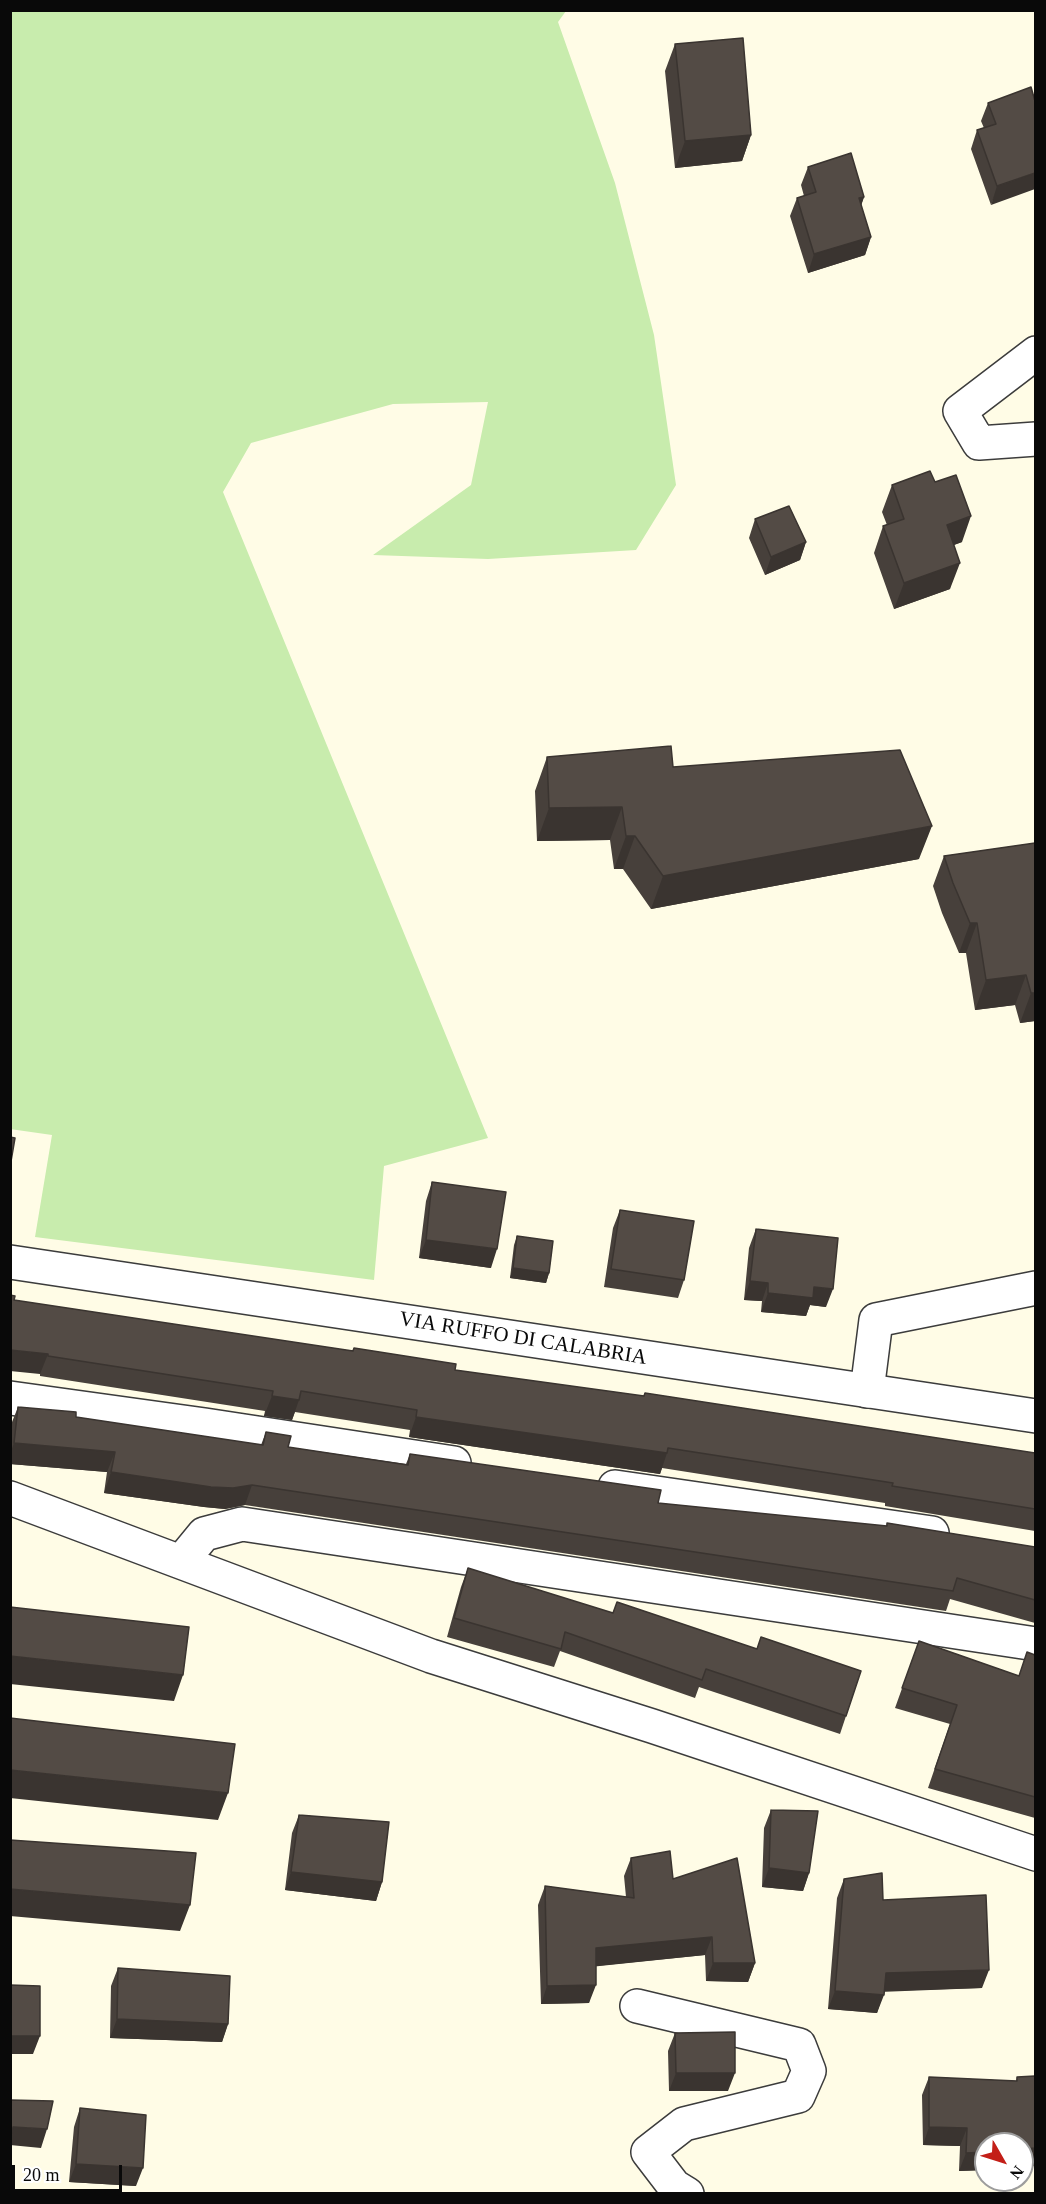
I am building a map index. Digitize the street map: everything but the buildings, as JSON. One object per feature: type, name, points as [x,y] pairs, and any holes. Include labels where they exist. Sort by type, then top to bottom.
[{"type":"street","points":[[1035,353],[960,411],[979,443],[1035,439]]},
{"type":"street","name":"VIA RUFFO DI CALABRIA","points":[[10,1262],[1035,1416]]},
{"type":"street","points":[[867,1391],[876,1320],[1035,1288]]},
{"type":"street","points":[[10,1398],[486,1468]]},
{"type":"street","points":[[591,1483],[958,1537]]},
{"type":"street","points":[[10,1498],[431,1656],[652,1726],[1035,1854]]},
{"type":"street","points":[[181,1562],[204,1533],[242,1524],[1035,1644]]},
{"type":"street","points":[[637,2006],[799,2045],[809,2071],[798,2096],[684,2124],[648,2152],[674,2186],[687,2193]]},
{"type":"green space","points":[[11,10],[566,11],[558,22],[615,183],[654,335],[676,485],[636,550],[488,559],[373,555],[471,485],[488,402],[393,404],[251,443],[223,492],[488,1138],[384,1166],[374,1280],[35,1237],[52,1135],[10,1129]]}]
